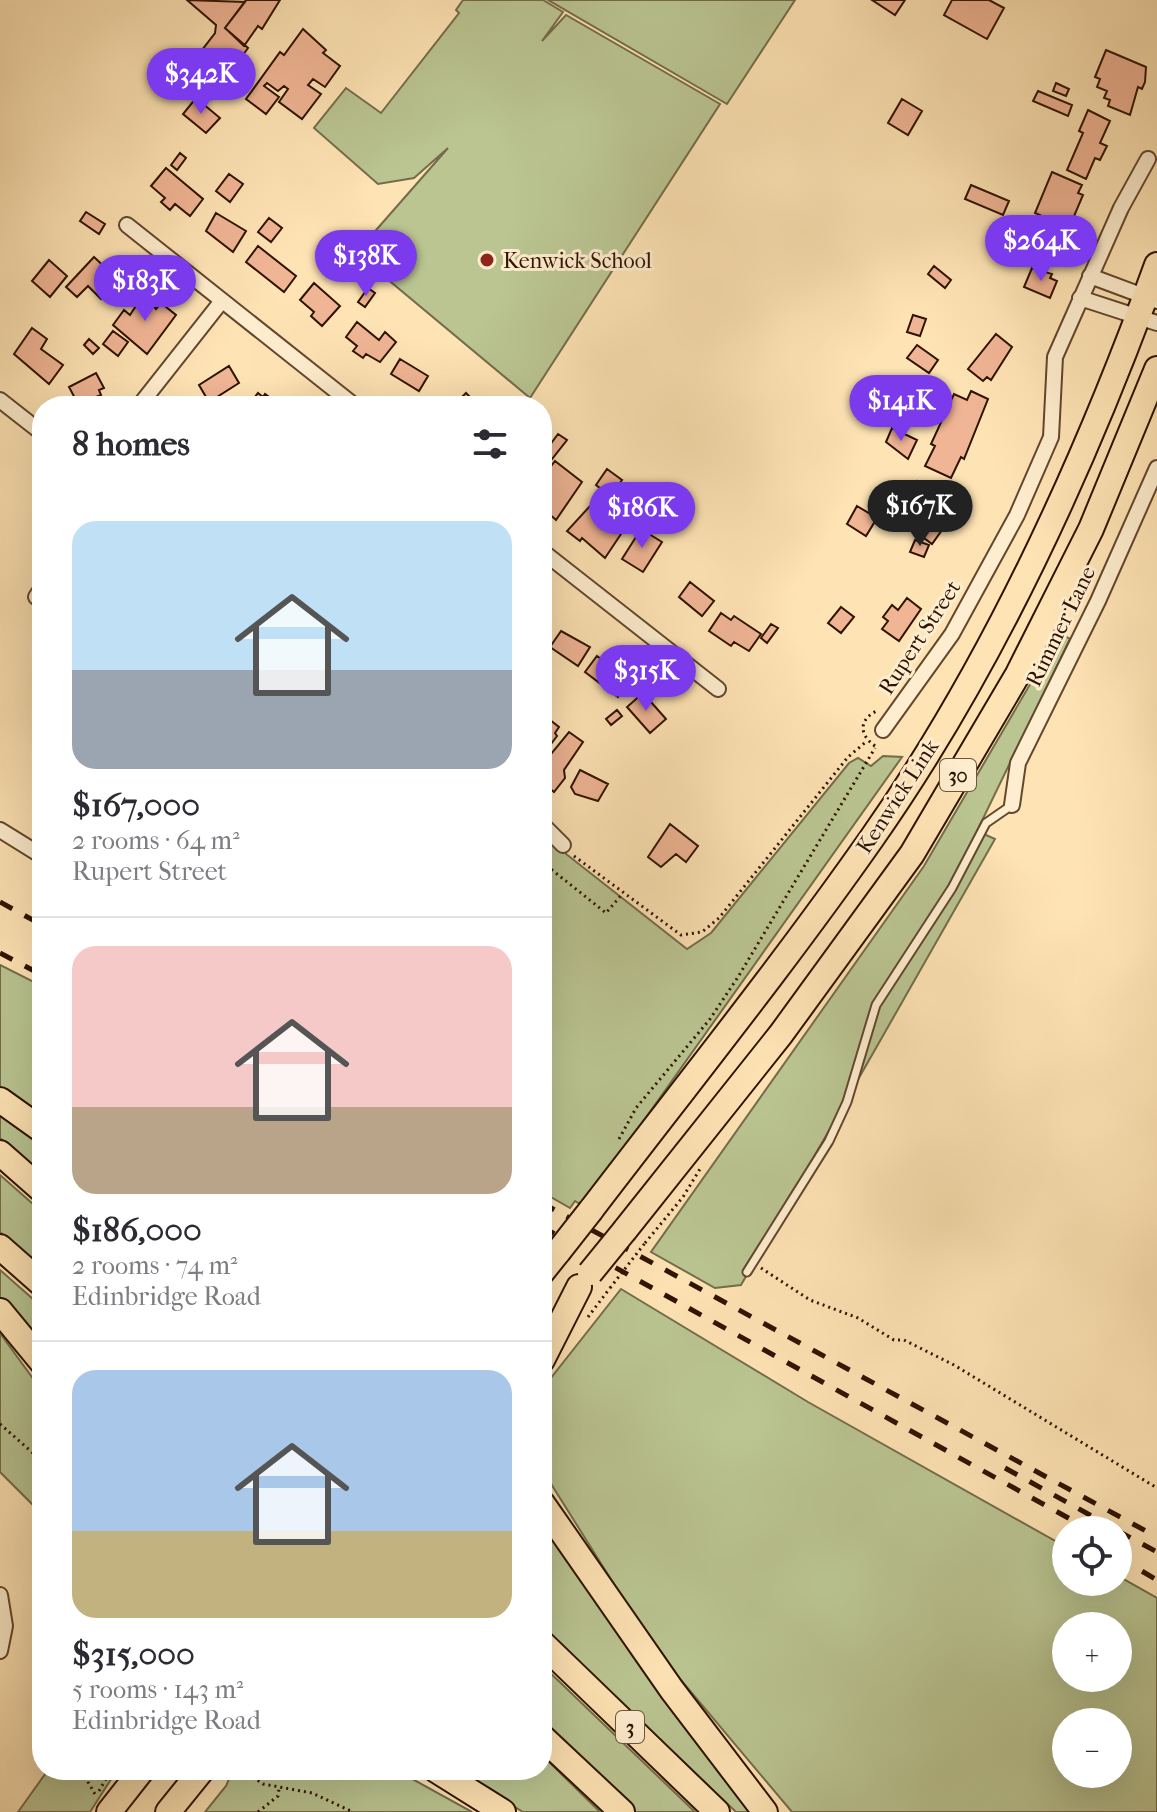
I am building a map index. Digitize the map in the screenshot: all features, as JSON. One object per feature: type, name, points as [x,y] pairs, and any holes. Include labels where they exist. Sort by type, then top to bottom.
[{"type":"highway","name":"Kenwick Link","points":[[552,1260],[873,837],[932,743],[1036,553],[1081,458],[1149,309],[1157,265]]},
{"type":"highway","name":"Kenwick Link","points":[[552,1324],[635,1237],[912,854],[1018,674],[1091,529],[1157,369]]},
{"type":"highway","points":[[0,1100],[32,1123]]},
{"type":"highway","points":[[0,1153],[32,1181]]},
{"type":"highway","points":[[0,1247],[32,1275]]},
{"type":"highway","points":[[552,1345],[593,1283]]},
{"type":"highway","points":[[0,1311],[32,1350]]},
{"type":"highway","points":[[552,1502],[592,1570]]},
{"type":"highway","points":[[552,1516],[592,1570],[672,1690],[765,1812]]},
{"type":"highway","name":"3","points":[[552,1653],[717,1812]]},
{"type":"highway","points":[[552,1746],[622,1812]]},
{"type":"highway","points":[[102,1804],[130,1780]]},
{"type":"highway","points":[[168,1812],[194,1780]]},
{"type":"highway","points":[[452,1780],[503,1812]]},
{"type":"street","name":"Rupert Street","points":[[883,730],[952,634],[1017,515],[1051,437],[1055,357],[1134,180],[1148,159]]},
{"type":"street","points":[[127,225],[342,396]]},
{"type":"street","points":[[1090,276],[1149,309]]},
{"type":"street","points":[[1080,298],[1149,309]]},
{"type":"street","points":[[147,396],[221,302]]},
{"type":"street","points":[[0,400],[32,425]]},
{"type":"street","name":"Rimmer Lane","points":[[1012,805],[1018,763],[1098,601],[1157,468]]},
{"type":"street","points":[[552,559],[718,689]]},
{"type":"street","points":[[0,830],[32,850]]},
{"type":"street","points":[[552,834],[563,845]]},
{"type":"street","points":[[0,1595],[5,1626],[0,1651]]},
{"type":"lane","points":[[747,1272],[829,1141],[847,1102],[876,1005],[952,888],[986,823],[1012,805]]},
{"type":"path","points":[[875,746],[867,741],[862,730],[864,719],[889,706]]},
{"type":"path","points":[[615,1146],[636,1108],[710,1019],[738,977],[883,730]]},
{"type":"path","points":[[563,845],[681,935],[702,932],[719,918],[848,757],[867,741]]},
{"type":"path","points":[[552,870],[606,913],[624,891]]},
{"type":"path","points":[[593,1283],[635,1237]]},
{"type":"path","points":[[753,1262],[779,1283],[810,1300],[858,1318],[894,1340],[904,1340],[954,1365],[1157,1488]]},
{"type":"path","points":[[0,1424],[32,1452]]},
{"type":"path","points":[[88,1780],[102,1804]]},
{"type":"path","points":[[257,1780],[263,1784],[312,1793],[353,1812]]},
{"type":"path","points":[[258,1812],[278,1796],[280,1788]]},
{"type":"green space","points":[[463,0],[543,0],[563,12],[542,41],[566,15],[720,104],[531,396],[356,253],[448,148],[414,178],[378,184],[314,128],[346,88],[381,113],[459,13],[456,10]]},
{"type":"green space","points":[[548,0],[795,0],[727,104]]},
{"type":"green space","points":[[1060,633],[1070,639],[977,831],[995,839],[741,1285],[715,1288],[651,1252],[924,866]]},
{"type":"green space","points":[[883,756],[902,757],[583,1206],[575,1201],[570,1208],[552,1198],[552,843],[687,949],[711,933],[849,763],[858,758],[871,766]]},
{"type":"green space","points":[[0,965],[32,981],[32,1110],[0,1087]]},
{"type":"green space","points":[[0,1110],[32,1134],[32,1165],[0,1138]]},
{"type":"green space","points":[[0,1175],[32,1203],[32,1260],[0,1232]]},
{"type":"green space","points":[[0,1270],[32,1298],[32,1348],[0,1305]]},
{"type":"green space","points":[[621,1289],[808,1402],[1052,1539],[1052,1596],[1132,1596],[1132,1584],[1157,1598],[1157,1812],[792,1812],[654,1648],[552,1485],[552,1377]]},
{"type":"green space","points":[[0,1333],[32,1377],[32,1504],[0,1472]]},
{"type":"green space","points":[[552,1533],[753,1812],[736,1812],[552,1637]]},
{"type":"green space","points":[[552,1675],[695,1812],[636,1812],[552,1732]]},
{"type":"green space","points":[[552,1765],[600,1812],[523,1812],[472,1780],[552,1780]]},
{"type":"green space","points":[[41,1780],[111,1780],[90,1812],[18,1812]]},
{"type":"green space","points":[[229,1780],[414,1780],[472,1812],[205,1812]]},
{"type":"building","points":[[187,0],[245,2],[225,28],[248,48],[211,99],[182,76],[215,33],[216,25]]},
{"type":"building","points":[[246,0],[280,0],[262,29],[258,26],[244,46],[225,28]]},
{"type":"building","points":[[872,0],[905,0],[895,15]]},
{"type":"building","points":[[952,0],[989,0],[1004,8],[987,39],[944,15]]},
{"type":"building","points":[[303,29],[326,50],[323,53],[340,66],[325,87],[313,79],[308,85],[321,94],[302,119],[279,102],[288,89],[284,86],[278,91],[267,83],[264,86],[279,97],[266,114],[246,99],[280,52],[284,55]]},
{"type":"building","points":[[1106,50],[1146,67],[1145,82],[1142,89],[1138,87],[1130,115],[1108,106],[1110,100],[1104,98],[1107,91],[1097,87],[1100,79],[1095,77]]},
{"type":"building","points":[[1056,83],[1069,89],[1066,96],[1053,91]]},
{"type":"building","points":[[1038,91],[1072,105],[1068,116],[1033,101]]},
{"type":"building","points":[[196,98],[220,118],[206,133],[183,114]]},
{"type":"building","points":[[902,99],[922,111],[908,135],[888,123]]},
{"type":"building","points":[[1088,110],[1110,121],[1100,143],[1107,146],[1100,160],[1095,158],[1086,179],[1067,170],[1083,133],[1079,131]]},
{"type":"building","points":[[180,153],[186,158],[177,170],[171,165]]},
{"type":"building","points":[[166,168],[203,199],[190,216],[175,204],[170,210],[161,202],[165,198],[151,186]]},
{"type":"building","points":[[1052,172],[1082,185],[1078,193],[1083,195],[1069,228],[1035,213]]},
{"type":"building","points":[[229,174],[243,184],[230,202],[216,191]]},
{"type":"building","points":[[971,185],[1009,201],[1003,215],[965,199]]},
{"type":"building","points":[[86,212],[105,224],[99,234],[80,221]]},
{"type":"building","points":[[216,213],[246,231],[233,252],[206,231]]},
{"type":"building","points":[[269,218],[282,228],[271,242],[258,232]]},
{"type":"building","points":[[258,246],[296,276],[284,292],[246,262]]},
{"type":"building","points":[[94,257],[129,290],[117,303],[106,293],[101,299],[88,286],[77,297],[66,287]]},
{"type":"building","points":[[49,260],[67,276],[50,297],[32,281]]},
{"type":"building","points":[[934,266],[951,280],[945,288],[928,274]]},
{"type":"building","points":[[1032,268],[1052,274],[1050,278],[1057,281],[1050,298],[1024,287]]},
{"type":"building","points":[[314,283],[340,306],[322,326],[311,316],[314,312],[300,300]]},
{"type":"building","points":[[368,288],[375,293],[365,307],[358,302]]},
{"type":"building","points":[[145,292],[156,300],[152,305],[156,309],[161,303],[176,315],[147,354],[113,325],[124,310],[130,315]]},
{"type":"building","points":[[913,315],[926,319],[920,336],[907,332]]},
{"type":"building","points":[[357,322],[379,340],[385,332],[396,342],[380,362],[366,354],[363,358],[353,351],[357,346],[346,337]]},
{"type":"building","points":[[32,328],[47,339],[41,349],[63,365],[49,384],[14,354]]},
{"type":"building","points":[[113,331],[128,342],[118,356],[103,344]]},
{"type":"building","points":[[996,334],[1012,347],[991,380],[987,377],[983,381],[968,369]]},
{"type":"building","points":[[89,339],[99,348],[93,354],[84,345]]},
{"type":"building","points":[[917,345],[938,360],[929,373],[907,358]]},
{"type":"building","points":[[400,359],[428,376],[419,391],[391,374]]},
{"type":"building","points":[[229,366],[239,383],[218,396],[205,396],[199,385]]},
{"type":"building","points":[[96,373],[104,388],[99,390],[101,395],[98,396],[74,396],[69,387]]},
{"type":"building","points":[[971,391],[988,399],[964,459],[961,457],[951,478],[925,466],[935,446],[931,444],[954,394],[967,400]]},
{"type":"building","points":[[892,428],[917,440],[908,459],[886,442]]},
{"type":"building","points":[[558,434],[567,440],[552,459],[552,442]]},
{"type":"building","points":[[555,461],[582,482],[556,520],[552,516],[552,465]]},
{"type":"building","points":[[607,469],[622,480],[610,496],[596,485]]},
{"type":"building","points":[[917,481],[949,506],[942,515],[946,518],[939,528],[942,530],[932,544],[904,523],[913,511],[901,502]]},
{"type":"building","points":[[602,493],[615,502],[613,505],[621,511],[616,517],[627,525],[605,558],[582,538],[580,541],[567,531]]},
{"type":"building","points":[[857,506],[877,518],[866,536],[847,524]]},
{"type":"building","points":[[641,529],[662,542],[643,572],[622,559]]},
{"type":"building","points":[[915,540],[929,545],[924,557],[910,552]]},
{"type":"building","points":[[690,582],[714,601],[702,616],[679,597]]},
{"type":"building","points":[[907,598],[921,609],[899,641],[882,629],[888,621],[883,617],[892,605],[898,610]]},
{"type":"building","points":[[841,607],[854,617],[841,633],[828,623]]},
{"type":"building","points":[[721,613],[731,620],[734,616],[761,634],[749,651],[734,642],[731,646],[709,631]]},
{"type":"building","points":[[771,624],[778,628],[767,643],[761,638]]},
{"type":"building","points":[[561,631],[590,647],[578,666],[552,648]]},
{"type":"building","points":[[597,656],[630,680],[618,697],[585,672]]},
{"type":"building","points":[[643,693],[666,719],[650,733],[627,707]]},
{"type":"building","points":[[617,710],[622,716],[611,725],[606,719]]},
{"type":"building","points":[[552,722],[559,727],[555,733],[557,736],[552,743]]},
{"type":"building","points":[[569,732],[583,742],[564,770],[565,778],[554,792],[552,790],[552,753]]},
{"type":"building","points":[[580,770],[608,784],[598,801],[575,794],[571,787]]},
{"type":"building","points":[[670,824],[698,846],[686,862],[676,854],[661,867],[648,857]]},
{"type":"railway","points":[[0,902],[32,920]]},
{"type":"railway","points":[[0,953],[32,970]]},
{"type":"railway","points":[[552,1208],[1157,1537]]},
{"type":"railway","points":[[552,1233],[1065,1516]]},
{"type":"railway","points":[[1005,1468],[1092,1516]]},
{"type":"railway","points":[[1132,1539],[1157,1552]]},
{"type":"railway","points":[[1132,1565],[1157,1580]]},
{"type":"place","name":"Kenwick School","points":[[487,260]]}]
